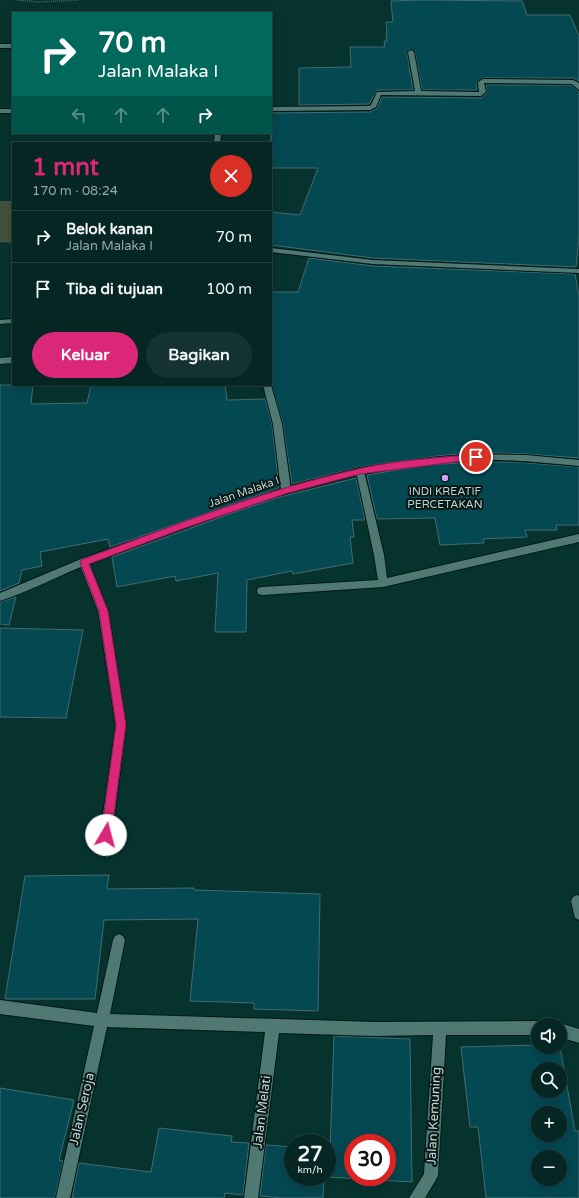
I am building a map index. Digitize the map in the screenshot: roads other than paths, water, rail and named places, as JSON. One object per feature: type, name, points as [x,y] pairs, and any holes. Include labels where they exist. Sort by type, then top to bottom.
[{"type":"street","points":[[0,46],[12,46]]},
{"type":"street","points":[[411,52],[418,94]]},
{"type":"street","points":[[272,109],[370,108],[374,106],[379,93],[481,94],[483,92],[481,82],[483,81],[573,82],[578,84],[579,88]]},
{"type":"street","points":[[0,111],[12,111]]},
{"type":"street","points":[[272,252],[373,262],[579,271]]},
{"type":"street","points":[[0,322],[12,321]]},
{"type":"street","points":[[0,361],[12,360]]},
{"type":"street","points":[[267,386],[272,400],[280,440],[286,490]]},
{"type":"street","name":"Jalan Malaka I","points":[[0,597],[84,562],[179,527],[286,490],[360,471],[429,461],[476,457],[526,458],[579,463]]},
{"type":"street","points":[[360,471],[379,555],[382,579]]},
{"type":"street","points":[[262,591],[382,579],[579,538]]},
{"type":"street","points":[[84,562],[103,611],[121,725],[106,835]]},
{"type":"street","points":[[576,901],[579,914]]},
{"type":"street","name":"Jalan Seroja","points":[[62,1198],[119,940]]},
{"type":"street","points":[[0,1007],[102,1020],[374,1029],[531,1028]]},
{"type":"street","name":"Jalan Melati","points":[[251,1198],[273,1025]]},
{"type":"street","name":"Jalan Kemuning","points":[[416,1198],[431,1176],[440,1029]]},
{"type":"street","points":[[567,1032],[579,1036]]},
{"type":"place","name":"INDI KREATIF PERCETAKAN","points":[[445,478]]}]
